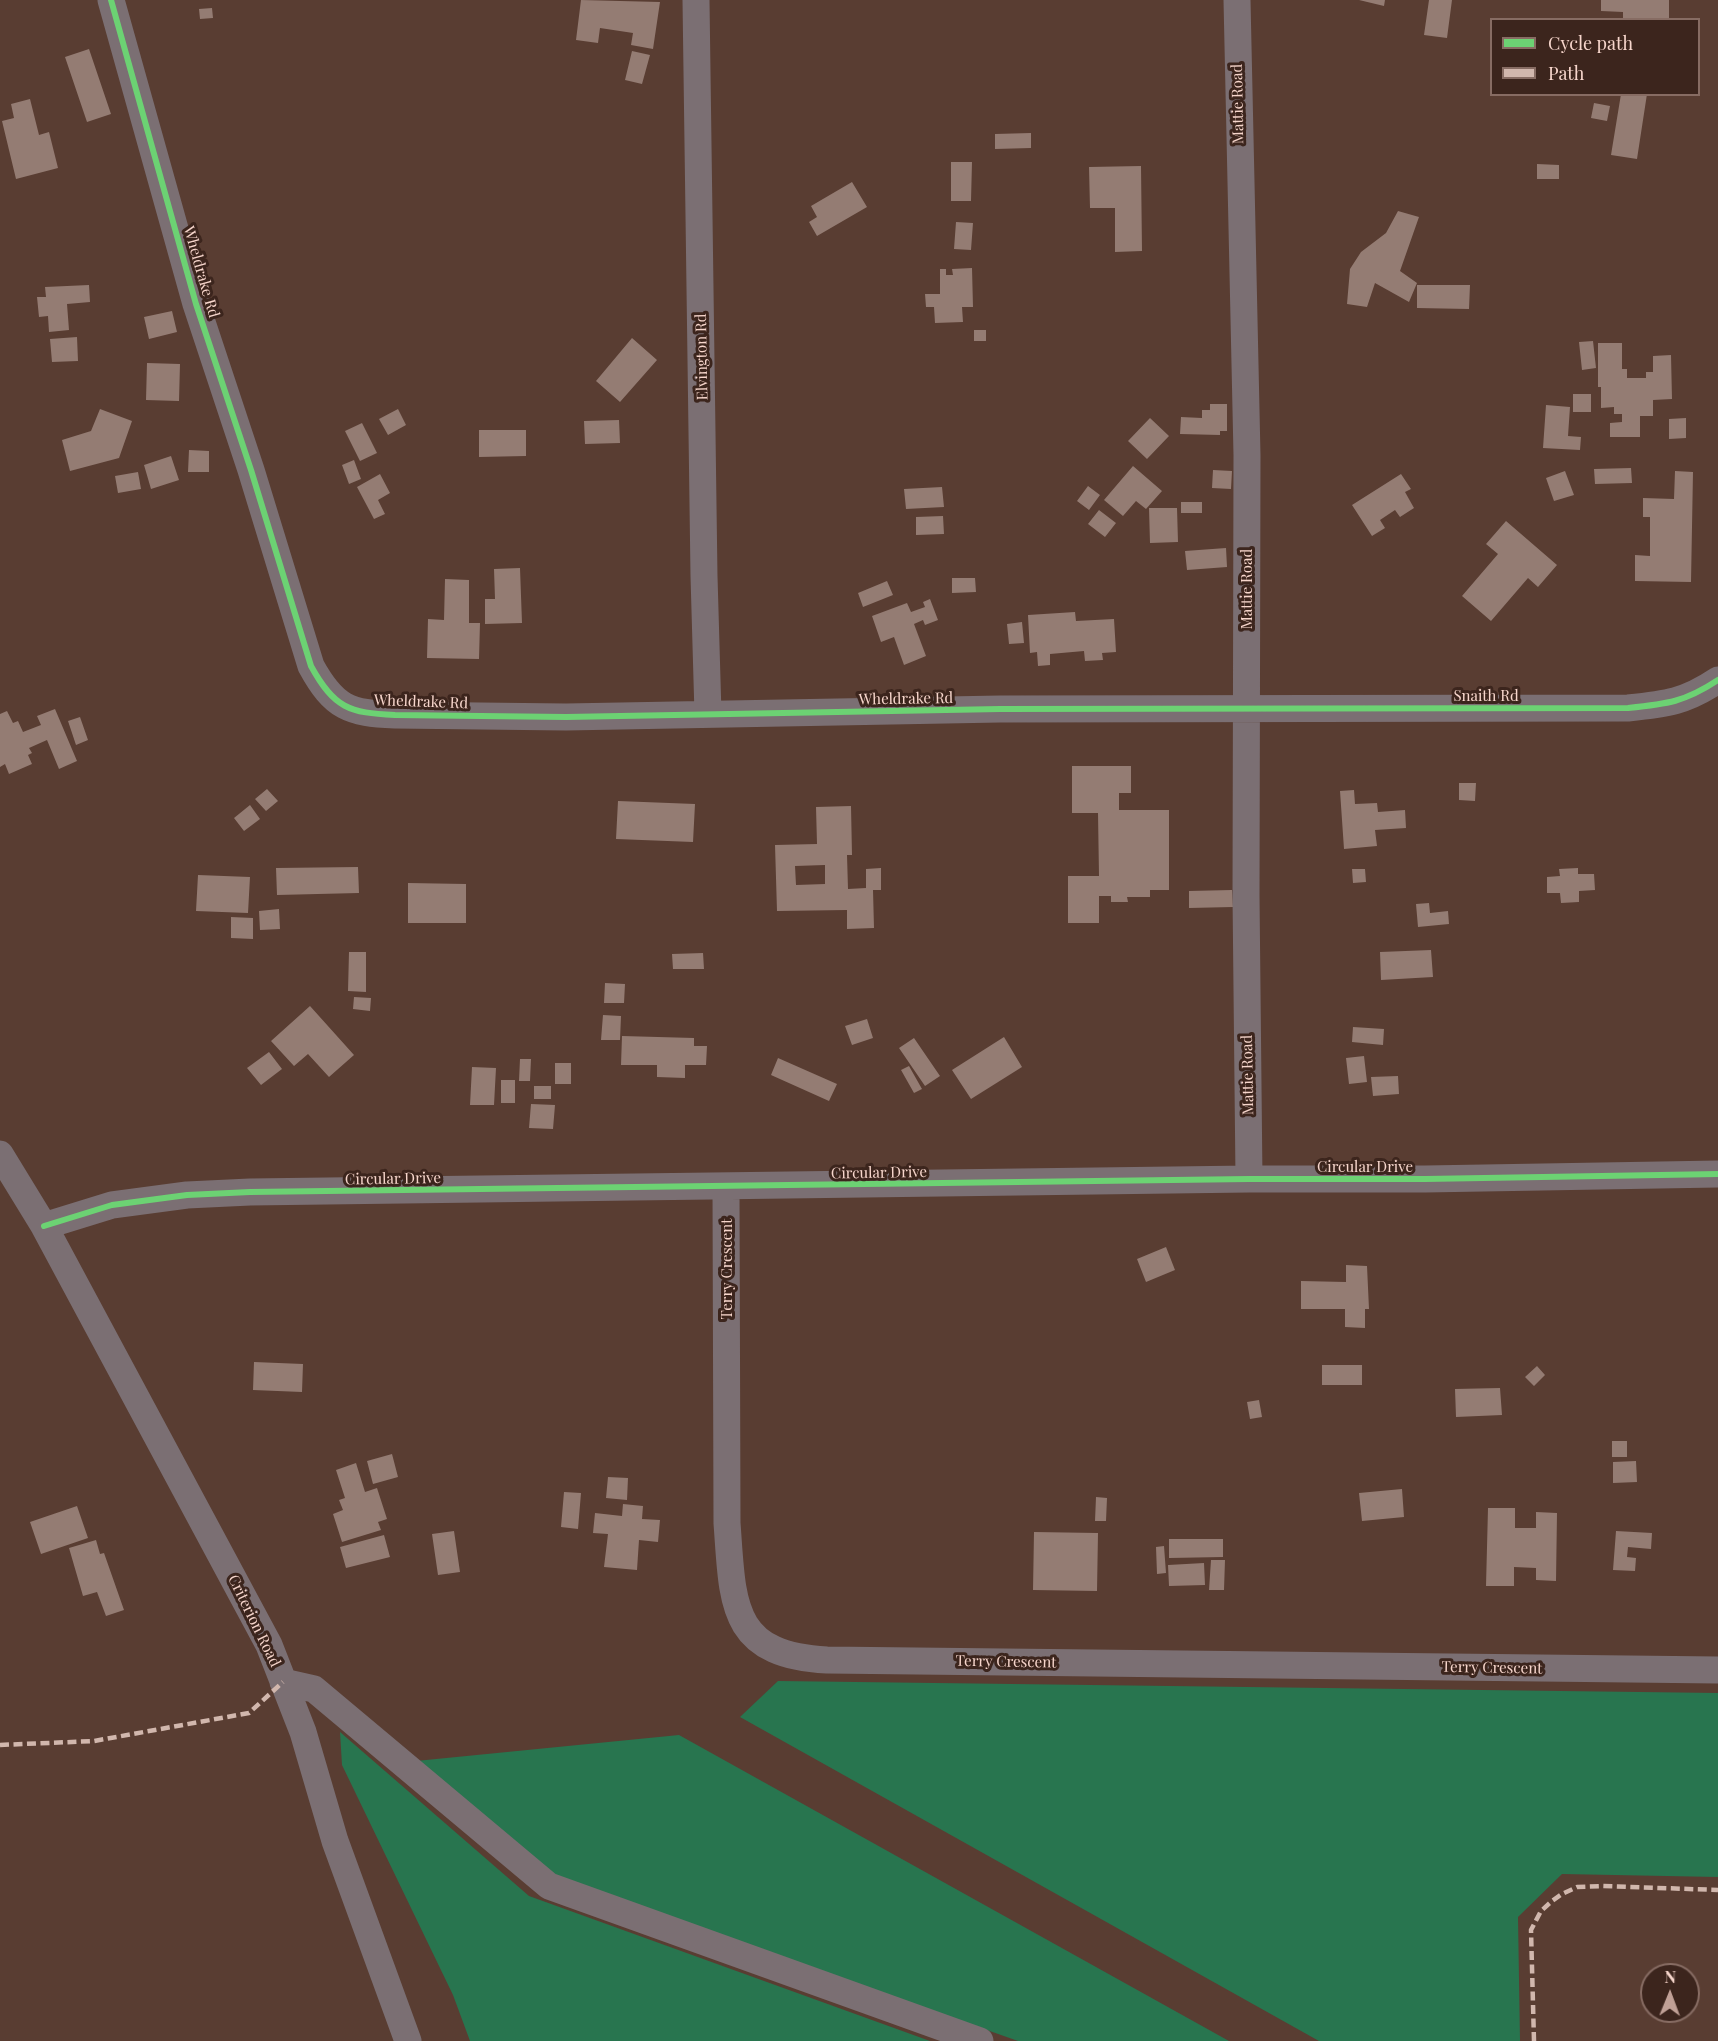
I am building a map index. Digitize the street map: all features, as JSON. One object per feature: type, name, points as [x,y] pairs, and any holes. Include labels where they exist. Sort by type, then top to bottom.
[{"type":"street","name":"Wheldrake Rd","points":[[111,0],[196,304],[251,470],[311,666],[329,695],[337,702],[350,709],[371,714],[566,717],[1000,709],[1247,709]]},
{"type":"street","name":"Elvington Rd","points":[[696,0],[708,714]]},
{"type":"street","name":"Mattie Road","points":[[1237,0],[1247,454],[1246,906],[1249,1179]]},
{"type":"street","name":"Snaith Rd","points":[[1247,709],[1628,708],[1667,704],[1684,699],[1697,694],[1718,680]]},
{"type":"street","name":"Criterion Road","points":[[0,1154],[44,1226],[269,1645],[303,1732],[335,1840],[408,2041]]},
{"type":"street","name":"Circular Drive","points":[[44,1226],[112,1204],[187,1195],[250,1192],[1718,1174]]},
{"type":"street","name":"Terry Crescent","points":[[726,1187],[727,1523],[730,1572],[740,1616],[749,1631],[761,1643],[786,1655],[827,1660],[1718,1670]]},
{"type":"street","points":[[283,1682],[314,1689],[549,1886],[980,2041]]},
{"type":"green space","points":[[778,1681],[1718,1693],[1718,1877],[1562,1874],[1518,1917],[1520,2041],[1319,2041],[740,1717]]},
{"type":"green space","points":[[340,1732],[529,1896],[930,2041],[470,2041],[453,1995],[342,1765]]},
{"type":"green space","points":[[679,1735],[1229,2041],[1018,2041],[554,1877],[416,1761]]},
{"type":"building","points":[[581,0],[660,2],[653,49],[631,45],[633,33],[600,28],[598,43],[576,40]]},
{"type":"building","points":[[1359,0],[1385,0],[1384,6]]},
{"type":"building","points":[[1429,0],[1452,0],[1447,38],[1424,35]]},
{"type":"building","points":[[1601,0],[1669,0],[1669,18],[1623,18],[1623,12],[1601,11]]},
{"type":"building","points":[[212,8],[213,18],[200,19],[199,9]]},
{"type":"building","points":[[89,49],[111,114],[87,122],[65,57]]},
{"type":"building","points":[[632,51],[650,55],[642,84],[625,80]]},
{"type":"building","points":[[1621,96],[1647,96],[1637,159],[1611,155]]},
{"type":"building","points":[[30,99],[39,135],[49,132],[58,168],[16,179],[2,121],[14,118],[11,104]]},
{"type":"building","points":[[1594,103],[1610,106],[1607,121],[1591,118]]},
{"type":"building","points":[[1031,133],[1031,148],[995,149],[995,134]]},
{"type":"building","points":[[951,162],[972,162],[971,201],[951,201]]},
{"type":"building","points":[[1537,164],[1559,165],[1559,179],[1537,179]]},
{"type":"building","points":[[1141,166],[1142,251],[1115,252],[1115,208],[1090,208],[1089,167]]},
{"type":"building","points":[[852,182],[867,207],[817,236],[809,222],[817,217],[811,206]]},
{"type":"building","points":[[1398,211],[1419,217],[1400,271],[1417,283],[1409,302],[1375,283],[1367,307],[1347,304],[1350,269],[1361,252],[1386,233]]},
{"type":"building","points":[[956,222],[973,223],[971,250],[954,249]]},
{"type":"building","points":[[972,268],[973,307],[962,307],[963,322],[935,323],[934,307],[926,307],[925,294],[940,294],[940,269],[946,269],[946,275],[953,275],[952,269]]},
{"type":"building","points":[[89,285],[90,302],[67,304],[69,330],[49,332],[48,316],[39,317],[37,297],[46,297],[45,287]]},
{"type":"building","points":[[1417,285],[1470,285],[1469,309],[1417,308]]},
{"type":"building","points":[[172,311],[177,332],[149,339],[144,317]]},
{"type":"building","points":[[974,330],[986,330],[986,341],[974,341]]},
{"type":"building","points":[[77,337],[78,361],[52,362],[50,339]]},
{"type":"building","points":[[632,338],[657,360],[620,402],[596,381]]},
{"type":"building","points":[[1593,341],[1596,368],[1582,370],[1579,342]]},
{"type":"building","points":[[1598,343],[1622,343],[1622,369],[1627,369],[1627,378],[1646,378],[1646,372],[1653,372],[1653,356],[1671,355],[1672,399],[1653,400],[1653,416],[1640,416],[1640,437],[1610,437],[1610,423],[1622,422],[1622,414],[1614,414],[1614,407],[1601,408],[1601,387],[1598,387]]},
{"type":"building","points":[[147,363],[180,364],[179,401],[146,400]]},
{"type":"building","points":[[1573,394],[1591,394],[1591,412],[1573,412]]},
{"type":"building","points":[[1210,404],[1227,404],[1227,431],[1220,431],[1220,435],[1180,434],[1181,417],[1202,418],[1202,410],[1210,410]]},
{"type":"building","points":[[1546,405],[1570,407],[1568,436],[1581,437],[1580,450],[1543,448]]},
{"type":"building","points":[[100,409],[132,421],[119,458],[70,471],[62,440],[91,431]]},
{"type":"building","points":[[398,409],[406,425],[388,435],[379,419]]},
{"type":"building","points":[[1150,418],[1169,436],[1147,459],[1128,441]]},
{"type":"building","points":[[1686,418],[1686,438],[1669,439],[1669,419]]},
{"type":"building","points":[[619,420],[620,443],[585,444],[584,421]]},
{"type":"building","points":[[362,423],[377,453],[360,461],[345,431]]},
{"type":"building","points":[[479,430],[526,430],[526,456],[479,457]]},
{"type":"building","points":[[189,450],[209,451],[209,472],[188,472]]},
{"type":"building","points":[[171,456],[179,480],[151,489],[144,465]]},
{"type":"building","points":[[354,460],[361,479],[349,484],[342,465]]},
{"type":"building","points":[[1133,466],[1162,491],[1146,509],[1136,501],[1123,516],[1104,500]]},
{"type":"building","points":[[1631,468],[1632,483],[1595,484],[1594,469]]},
{"type":"building","points":[[1213,470],[1232,471],[1231,489],[1212,488]]},
{"type":"building","points":[[1565,471],[1574,495],[1554,501],[1546,478]]},
{"type":"building","points":[[1675,471],[1693,472],[1691,582],[1635,581],[1635,555],[1650,556],[1650,517],[1643,517],[1643,498],[1674,499]]},
{"type":"building","points":[[138,472],[141,489],[118,493],[115,476]]},
{"type":"building","points":[[380,474],[390,493],[378,500],[385,514],[374,519],[357,487]]},
{"type":"building","points":[[1401,474],[1411,489],[1405,492],[1414,508],[1400,517],[1395,510],[1380,520],[1385,528],[1372,536],[1352,505]]},
{"type":"building","points":[[1088,486],[1100,495],[1089,510],[1077,501]]},
{"type":"building","points":[[942,487],[944,507],[906,509],[904,489]]},
{"type":"building","points":[[1181,502],[1202,502],[1202,513],[1181,513]]},
{"type":"building","points":[[1149,508],[1177,508],[1178,542],[1150,543]]},
{"type":"building","points":[[1099,510],[1116,523],[1105,537],[1088,524]]},
{"type":"building","points":[[943,516],[944,534],[916,535],[916,517]]},
{"type":"building","points":[[1506,521],[1557,565],[1538,587],[1528,578],[1491,621],[1462,596],[1498,554],[1486,544]]},
{"type":"building","points":[[1226,548],[1227,567],[1187,570],[1185,551]]},
{"type":"building","points":[[520,568],[522,623],[485,624],[485,599],[495,599],[494,569]]},
{"type":"building","points":[[952,578],[975,578],[976,592],[952,593]]},
{"type":"building","points":[[445,579],[469,580],[469,623],[480,623],[479,659],[427,658],[428,619],[444,620]]},
{"type":"building","points":[[887,581],[893,595],[863,607],[858,593]]},
{"type":"building","points":[[930,599],[938,620],[925,625],[923,620],[914,624],[926,656],[904,665],[894,637],[881,642],[872,616],[907,603],[911,612],[925,607],[923,602]]},
{"type":"building","points":[[1075,612],[1076,621],[1114,619],[1116,652],[1102,653],[1103,660],[1085,661],[1084,651],[1050,654],[1050,665],[1038,666],[1037,652],[1030,653],[1028,615]]},
{"type":"building","points":[[1022,622],[1024,643],[1009,644],[1007,624]]},
{"type":"building","points":[[55,709],[77,761],[59,769],[47,740],[29,748],[32,753],[28,755],[32,764],[9,774],[5,764],[0,767],[0,714],[7,711],[13,723],[18,721],[23,732],[41,725],[37,716]]},
{"type":"building","points":[[80,717],[88,740],[76,745],[68,721]]},
{"type":"building","points":[[1072,766],[1131,766],[1131,793],[1119,793],[1119,810],[1169,810],[1169,890],[1150,890],[1150,897],[1127,897],[1128,902],[1111,902],[1111,896],[1099,896],[1099,923],[1068,923],[1068,876],[1099,876],[1098,813],[1072,813]]},
{"type":"building","points":[[1459,783],[1476,783],[1475,801],[1459,800]]},
{"type":"building","points":[[267,789],[278,801],[266,811],[255,799]]},
{"type":"building","points":[[1354,790],[1355,804],[1377,803],[1378,812],[1405,810],[1406,828],[1375,830],[1377,846],[1344,849],[1340,791]]},
{"type":"building","points":[[618,801],[695,804],[693,842],[616,839]]},
{"type":"building","points":[[250,805],[260,819],[244,831],[234,818]]},
{"type":"building","points":[[851,806],[852,855],[847,855],[848,889],[866,888],[866,869],[881,868],[881,890],[873,890],[874,928],[847,929],[847,910],[777,911],[775,845],[817,844],[816,807]],"holes":[[[825,865],[825,884],[796,885],[795,866]]]},
{"type":"building","points":[[358,867],[359,893],[277,895],[276,868]]},
{"type":"building","points":[[1578,868],[1578,874],[1594,874],[1595,890],[1579,891],[1579,902],[1561,903],[1560,893],[1547,893],[1547,877],[1560,876],[1559,869]]},
{"type":"building","points":[[1352,869],[1365,869],[1366,882],[1353,883]]},
{"type":"building","points":[[198,875],[250,877],[248,913],[196,911]]},
{"type":"building","points":[[408,883],[466,884],[466,923],[408,923]]},
{"type":"building","points":[[1232,890],[1233,907],[1189,908],[1189,891]]},
{"type":"building","points":[[1429,903],[1430,913],[1448,911],[1449,924],[1418,927],[1416,904]]},
{"type":"building","points":[[279,909],[280,929],[260,930],[259,911]]},
{"type":"building","points":[[231,917],[253,918],[253,939],[231,938]]},
{"type":"building","points":[[1431,950],[1433,977],[1381,980],[1380,952]]},
{"type":"building","points":[[349,952],[366,952],[366,992],[348,991]]},
{"type":"building","points":[[703,953],[704,969],[673,969],[672,954]]},
{"type":"building","points":[[605,983],[625,984],[624,1003],[604,1003]]},
{"type":"building","points":[[354,997],[371,998],[370,1011],[353,1009]]},
{"type":"building","points":[[310,1006],[354,1055],[329,1077],[308,1054],[294,1066],[271,1041]]},
{"type":"building","points":[[603,1015],[621,1016],[620,1040],[601,1040]]},
{"type":"building","points":[[867,1019],[873,1038],[852,1045],[845,1026]]},
{"type":"building","points":[[1353,1027],[1384,1029],[1383,1045],[1352,1042]]},
{"type":"building","points":[[622,1036],[694,1038],[694,1046],[707,1046],[706,1065],[685,1065],[685,1078],[657,1077],[657,1065],[621,1065]]},
{"type":"building","points":[[1004,1037],[1022,1067],[971,1099],[952,1070]]},
{"type":"building","points":[[914,1038],[940,1076],[925,1086],[899,1048]]},
{"type":"building","points":[[269,1052],[282,1069],[261,1085],[247,1068]]},
{"type":"building","points":[[1364,1056],[1367,1082],[1349,1084],[1346,1058]]},
{"type":"building","points":[[778,1058],[837,1084],[829,1101],[771,1075]]},
{"type":"building","points":[[520,1059],[531,1059],[530,1081],[519,1081]]},
{"type":"building","points":[[555,1063],[571,1063],[571,1084],[555,1084]]},
{"type":"building","points":[[909,1066],[922,1089],[914,1093],[901,1070]]},
{"type":"building","points":[[472,1067],[496,1068],[494,1105],[470,1105]]},
{"type":"building","points":[[1398,1076],[1399,1094],[1373,1096],[1371,1077]]},
{"type":"building","points":[[501,1080],[515,1080],[515,1103],[501,1103]]},
{"type":"building","points":[[534,1086],[551,1086],[551,1099],[534,1099]]},
{"type":"building","points":[[531,1104],[555,1105],[553,1129],[529,1128]]},
{"type":"building","points":[[1166,1247],[1175,1270],[1146,1282],[1137,1259]]},
{"type":"building","points":[[1346,1265],[1367,1266],[1369,1309],[1365,1309],[1365,1328],[1345,1327],[1345,1309],[1301,1309],[1301,1281],[1346,1282]]},
{"type":"building","points":[[254,1362],[303,1364],[302,1392],[253,1390]]},
{"type":"building","points":[[1322,1365],[1362,1365],[1362,1385],[1322,1385]]},
{"type":"building","points":[[1537,1366],[1545,1375],[1534,1386],[1525,1377]]},
{"type":"building","points":[[1500,1388],[1502,1415],[1456,1417],[1455,1389]]},
{"type":"building","points":[[1259,1400],[1262,1417],[1250,1419],[1247,1402]]},
{"type":"building","points":[[1612,1441],[1627,1441],[1627,1457],[1612,1457]]},
{"type":"building","points":[[392,1454],[398,1477],[373,1484],[367,1461]]},
{"type":"building","points":[[1636,1461],[1637,1482],[1613,1483],[1613,1462]]},
{"type":"building","points":[[356,1463],[365,1492],[377,1488],[387,1519],[378,1522],[381,1530],[342,1542],[333,1514],[343,1510],[339,1500],[345,1498],[336,1470]]},
{"type":"building","points":[[608,1477],[628,1478],[627,1500],[606,1498]]},
{"type":"building","points":[[1402,1489],[1404,1517],[1362,1521],[1359,1493]]},
{"type":"building","points":[[564,1492],[581,1493],[578,1529],[561,1527]]},
{"type":"building","points":[[1096,1497],[1107,1498],[1106,1521],[1095,1521]]},
{"type":"building","points":[[623,1504],[643,1506],[642,1519],[660,1520],[658,1542],[639,1540],[637,1570],[604,1567],[608,1534],[593,1533],[595,1513],[622,1516]]},
{"type":"building","points":[[77,1506],[88,1538],[41,1554],[30,1522]]},
{"type":"building","points":[[1488,1508],[1515,1508],[1515,1528],[1536,1528],[1536,1512],[1557,1513],[1556,1581],[1536,1580],[1536,1568],[1514,1567],[1514,1586],[1486,1586]]},
{"type":"building","points":[[454,1531],[460,1572],[438,1575],[432,1534]]},
{"type":"building","points":[[1616,1531],[1652,1533],[1651,1549],[1628,1547],[1627,1557],[1636,1558],[1635,1571],[1613,1570]]},
{"type":"building","points":[[1034,1532],[1098,1533],[1097,1591],[1033,1590]]},
{"type":"building","points":[[384,1535],[390,1557],[346,1568],[340,1547]]},
{"type":"building","points":[[1169,1539],[1223,1539],[1223,1557],[1169,1558]]},
{"type":"building","points":[[96,1540],[100,1554],[104,1553],[124,1610],[106,1616],[97,1592],[83,1596],[69,1548]]},
{"type":"building","points":[[1164,1546],[1166,1573],[1157,1574],[1156,1547]]},
{"type":"building","points":[[1211,1560],[1225,1560],[1224,1590],[1209,1590]]},
{"type":"building","points":[[1204,1563],[1205,1585],[1169,1586],[1168,1565]]},
{"type":"marked path","points":[[0,1745],[94,1741],[249,1713],[283,1682]]},
{"type":"marked path","points":[[1534,2041],[1531,1930],[1541,1911],[1552,1901],[1577,1887],[1718,1890]]},
{"type":"cycle path","points":[[111,0],[196,304],[251,470],[311,666],[327,691],[344,706],[354,710],[395,715],[566,717],[1000,709],[1628,708],[1675,701],[1696,693],[1718,680]]},
{"type":"cycle path","points":[[44,1226],[112,1205],[187,1195],[250,1192],[1718,1174]]}]
